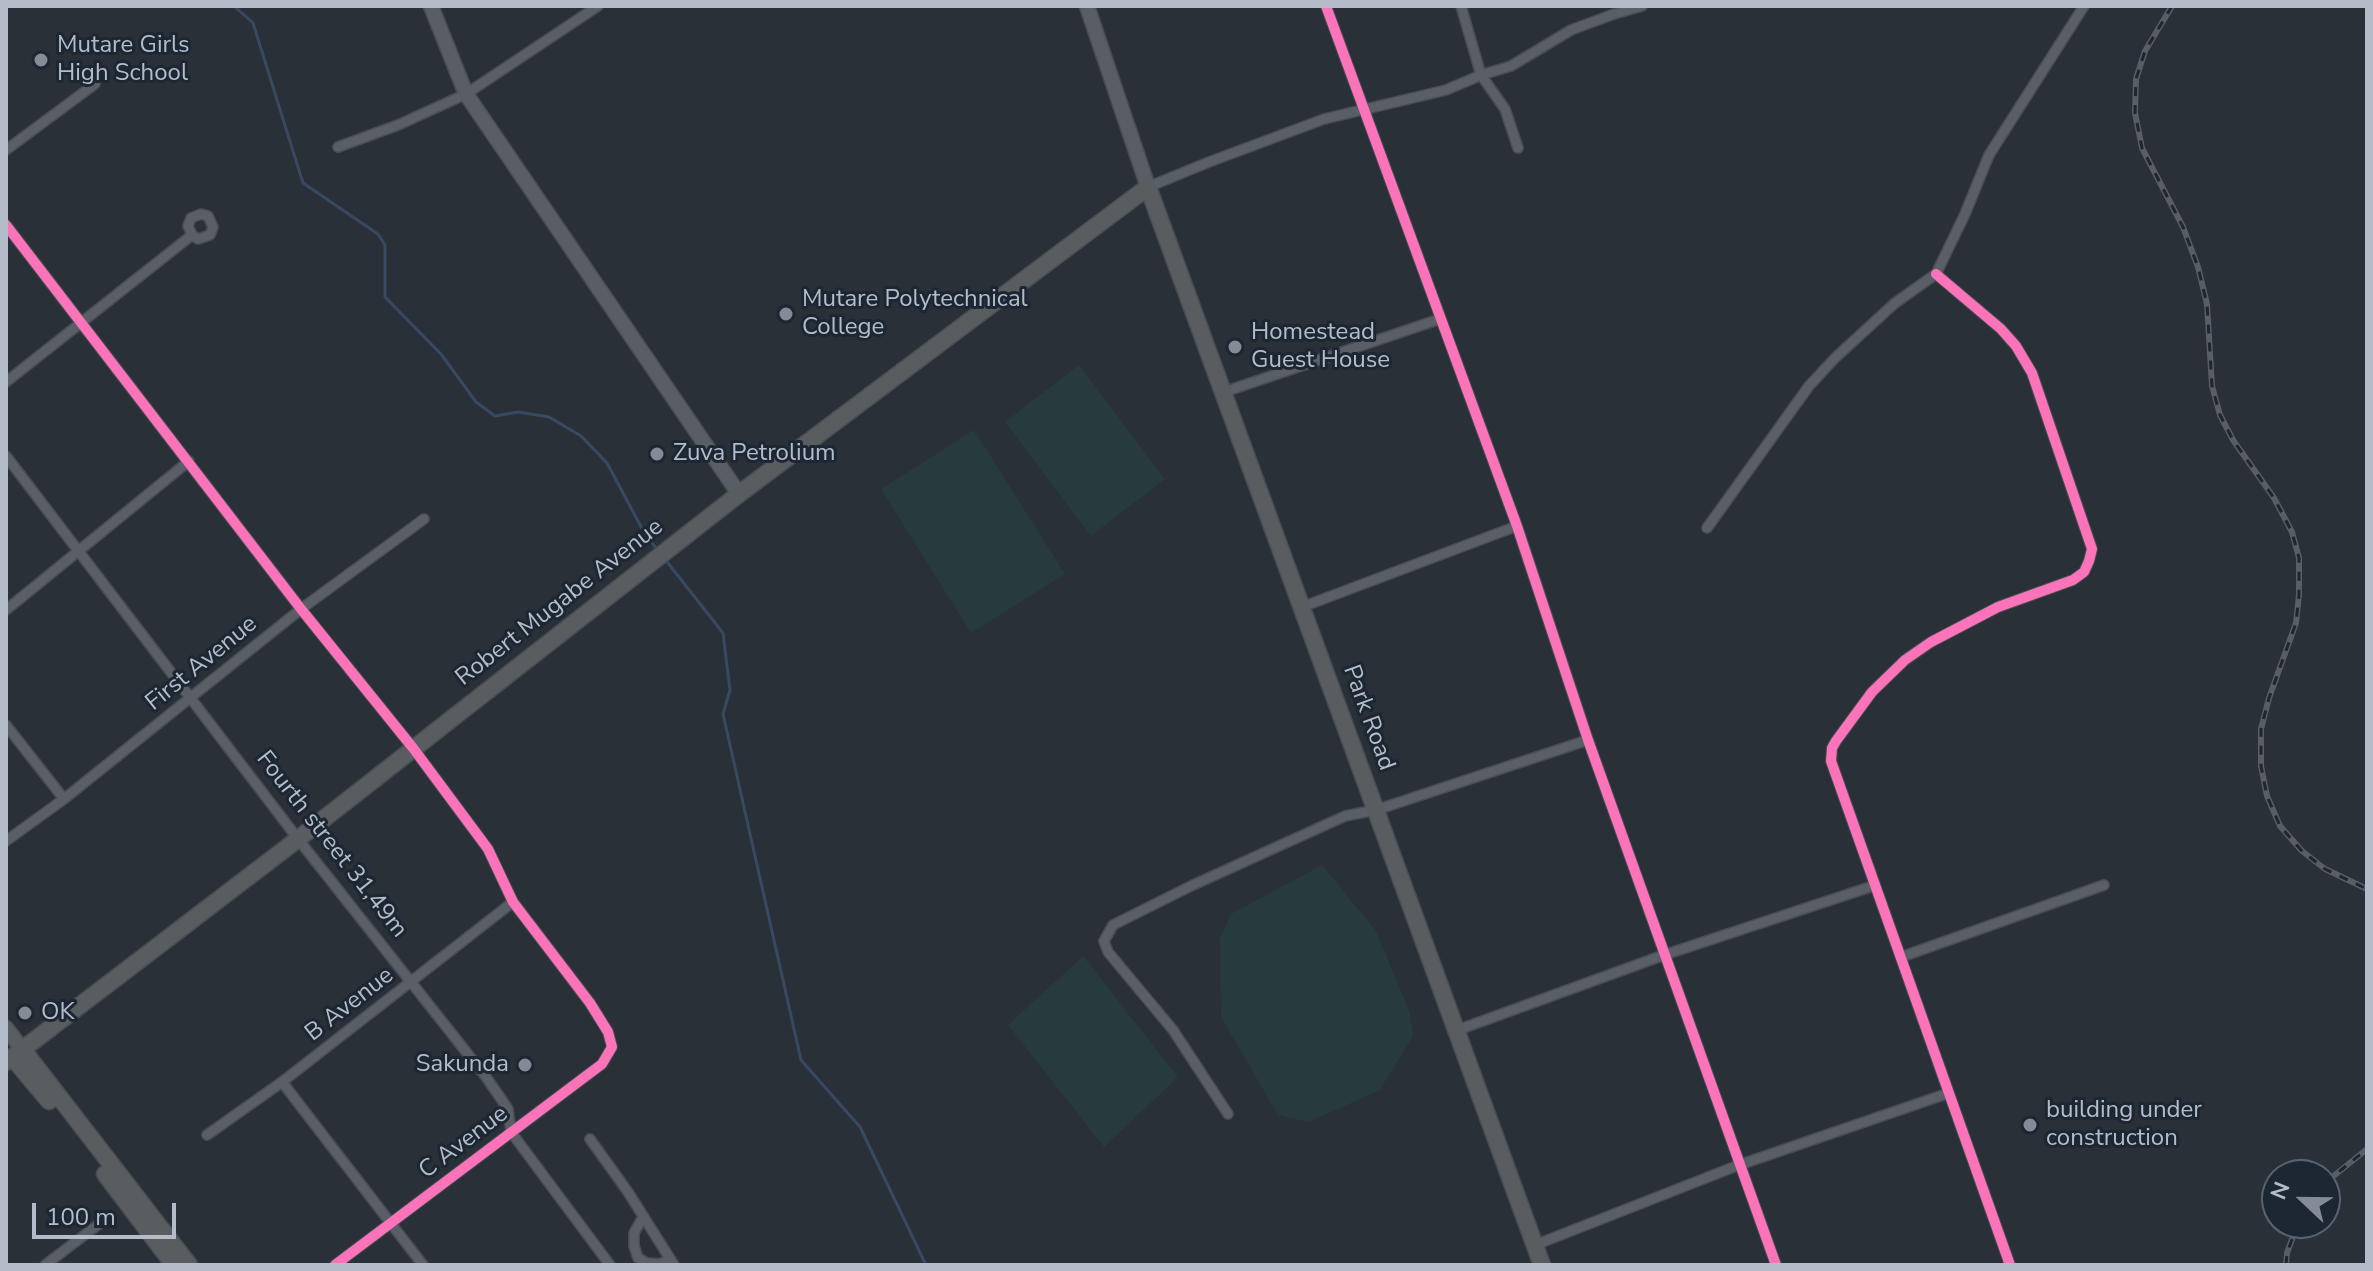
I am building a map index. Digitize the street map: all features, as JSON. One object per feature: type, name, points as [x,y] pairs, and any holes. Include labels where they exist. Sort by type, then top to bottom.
[{"type":"highway","name":"Park Road","points":[[1148,187],[1542,1265]]},
{"type":"highway","name":"Robert Mugabe Avenue","points":[[12,1055],[298,839],[739,494],[1148,187]]},
{"type":"highway","points":[[12,1055],[79,1137],[174,1265]]},
{"type":"highway","points":[[12,1055],[189,1265]]},
{"type":"street","points":[[431,6],[466,94],[739,494]]},
{"type":"street","points":[[338,147],[398,125],[466,94],[598,6]]},
{"type":"street","points":[[1087,6],[1148,187],[1324,119],[1446,90],[1511,66],[1571,30],[1642,6]]},
{"type":"street","points":[[1326,6],[1517,526],[1588,740],[1776,1265]]},
{"type":"street","points":[[1461,6],[1481,75],[1505,109],[1518,148]]},
{"type":"street","points":[[1707,528],[1809,386],[1895,303],[1936,274],[1989,155],[2084,6]]},
{"type":"street","points":[[6,150],[95,84]]},
{"type":"street","points":[[6,225],[301,609],[413,748],[488,849],[513,902]]},
{"type":"street","points":[[6,382],[192,235]]},
{"type":"street","points":[[1936,274],[2001,329],[2016,346],[2032,373],[2092,549],[2084,572],[2073,580],[1998,607],[1931,642],[1905,660],[1872,692],[1836,741],[1831,761],[2010,1265]]},
{"type":"street","points":[[1224,392],[1440,319]]},
{"type":"street","name":"Fourth street 31,49m","points":[[6,456],[298,839],[505,1103],[511,1132],[610,1265]]},
{"type":"street","points":[[6,610],[189,461]]},
{"type":"street","name":"First Avenue","points":[[6,841],[64,799],[301,609],[424,519]]},
{"type":"street","points":[[1302,607],[1517,526]]},
{"type":"street","points":[[6,725],[64,799]]},
{"type":"street","points":[[1228,1114],[1173,1030],[1114,962],[1105,947],[1109,931],[1122,919],[1345,816],[1376,810],[1588,740]]},
{"type":"street","points":[[1901,957],[2104,885]]},
{"type":"street","points":[[1455,1031],[1664,955],[1873,886]]},
{"type":"street","name":"B Avenue","points":[[207,1135],[282,1082],[513,902]]},
{"type":"street","name":"C Avenue","points":[[335,1265],[602,1064],[612,1047],[608,1032],[590,1003],[513,902]]},
{"type":"street","points":[[6,1028],[12,1055]]},
{"type":"street","points":[[282,1082],[423,1265]]},
{"type":"street","points":[[1535,1245],[1739,1165],[1949,1093]]},
{"type":"street","points":[[590,1139],[643,1217],[672,1262],[647,1263],[638,1258],[634,1233],[643,1217]]},
{"type":"street","points":[[45,1265],[99,1224]]},
{"type":"street","points":[[628,1265],[638,1258]]},
{"type":"green space","points":[[1079,365],[1165,479],[1091,536],[1005,422]]},
{"type":"green space","points":[[974,430],[1065,574],[971,633],[881,489]]},
{"type":"green space","points":[[1322,865],[1376,931],[1410,1013],[1413,1036],[1380,1090],[1309,1122],[1278,1115],[1221,1017],[1220,938],[1231,914]]},
{"type":"green space","points":[[1083,956],[1178,1077],[1104,1147],[1008,1025]]},
{"type":"waterway","points":[[234,6],[253,23],[303,183],[378,234],[385,245],[385,297],[441,354],[476,402],[495,416],[518,412],[549,417],[581,436],[607,463],[646,536],[657,549]]},
{"type":"waterway","points":[[664,558],[723,633],[730,690],[723,714],[801,1060],[860,1127],[926,1265]]},
{"type":"railway","points":[[2172,6],[2145,51],[2136,79],[2135,113],[2142,148],[2183,227],[2198,267],[2207,304],[2212,386],[2220,415],[2233,440],[2274,498],[2292,532],[2299,558],[2296,623],[2261,729],[2261,766],[2267,796],[2280,826],[2302,851],[2325,869],[2367,889]]},
{"type":"railway","points":[[2341,1170],[2367,1149]]},
{"type":"railway","points":[[2286,1265],[2292,1239]]},
{"type":"cycle path","points":[[1326,6],[1517,526],[1588,740],[1776,1265]]},
{"type":"cycle path","points":[[6,225],[301,609],[413,748],[488,849],[513,902],[590,1003],[608,1032],[612,1047],[602,1064],[335,1265]]},
{"type":"cycle path","points":[[1936,274],[2001,329],[2016,346],[2032,373],[2092,549],[2084,572],[2073,580],[1998,607],[1931,642],[1905,660],[1872,692],[1836,741],[1831,761],[2010,1265]]},
{"type":"place","name":"Mutare Girls High School","points":[[41,60]]},
{"type":"place","name":"Mutare Polytechnical College","points":[[786,314]]},
{"type":"place","name":"Homestead Guest House","points":[[1235,347]]},
{"type":"place","name":"Zuva Petrolium","points":[[657,454]]},
{"type":"place","name":"OK","points":[[25,1013]]},
{"type":"place","name":"Sakunda","points":[[525,1065]]},
{"type":"place","name":"building under construction","points":[[2030,1125]]}]
